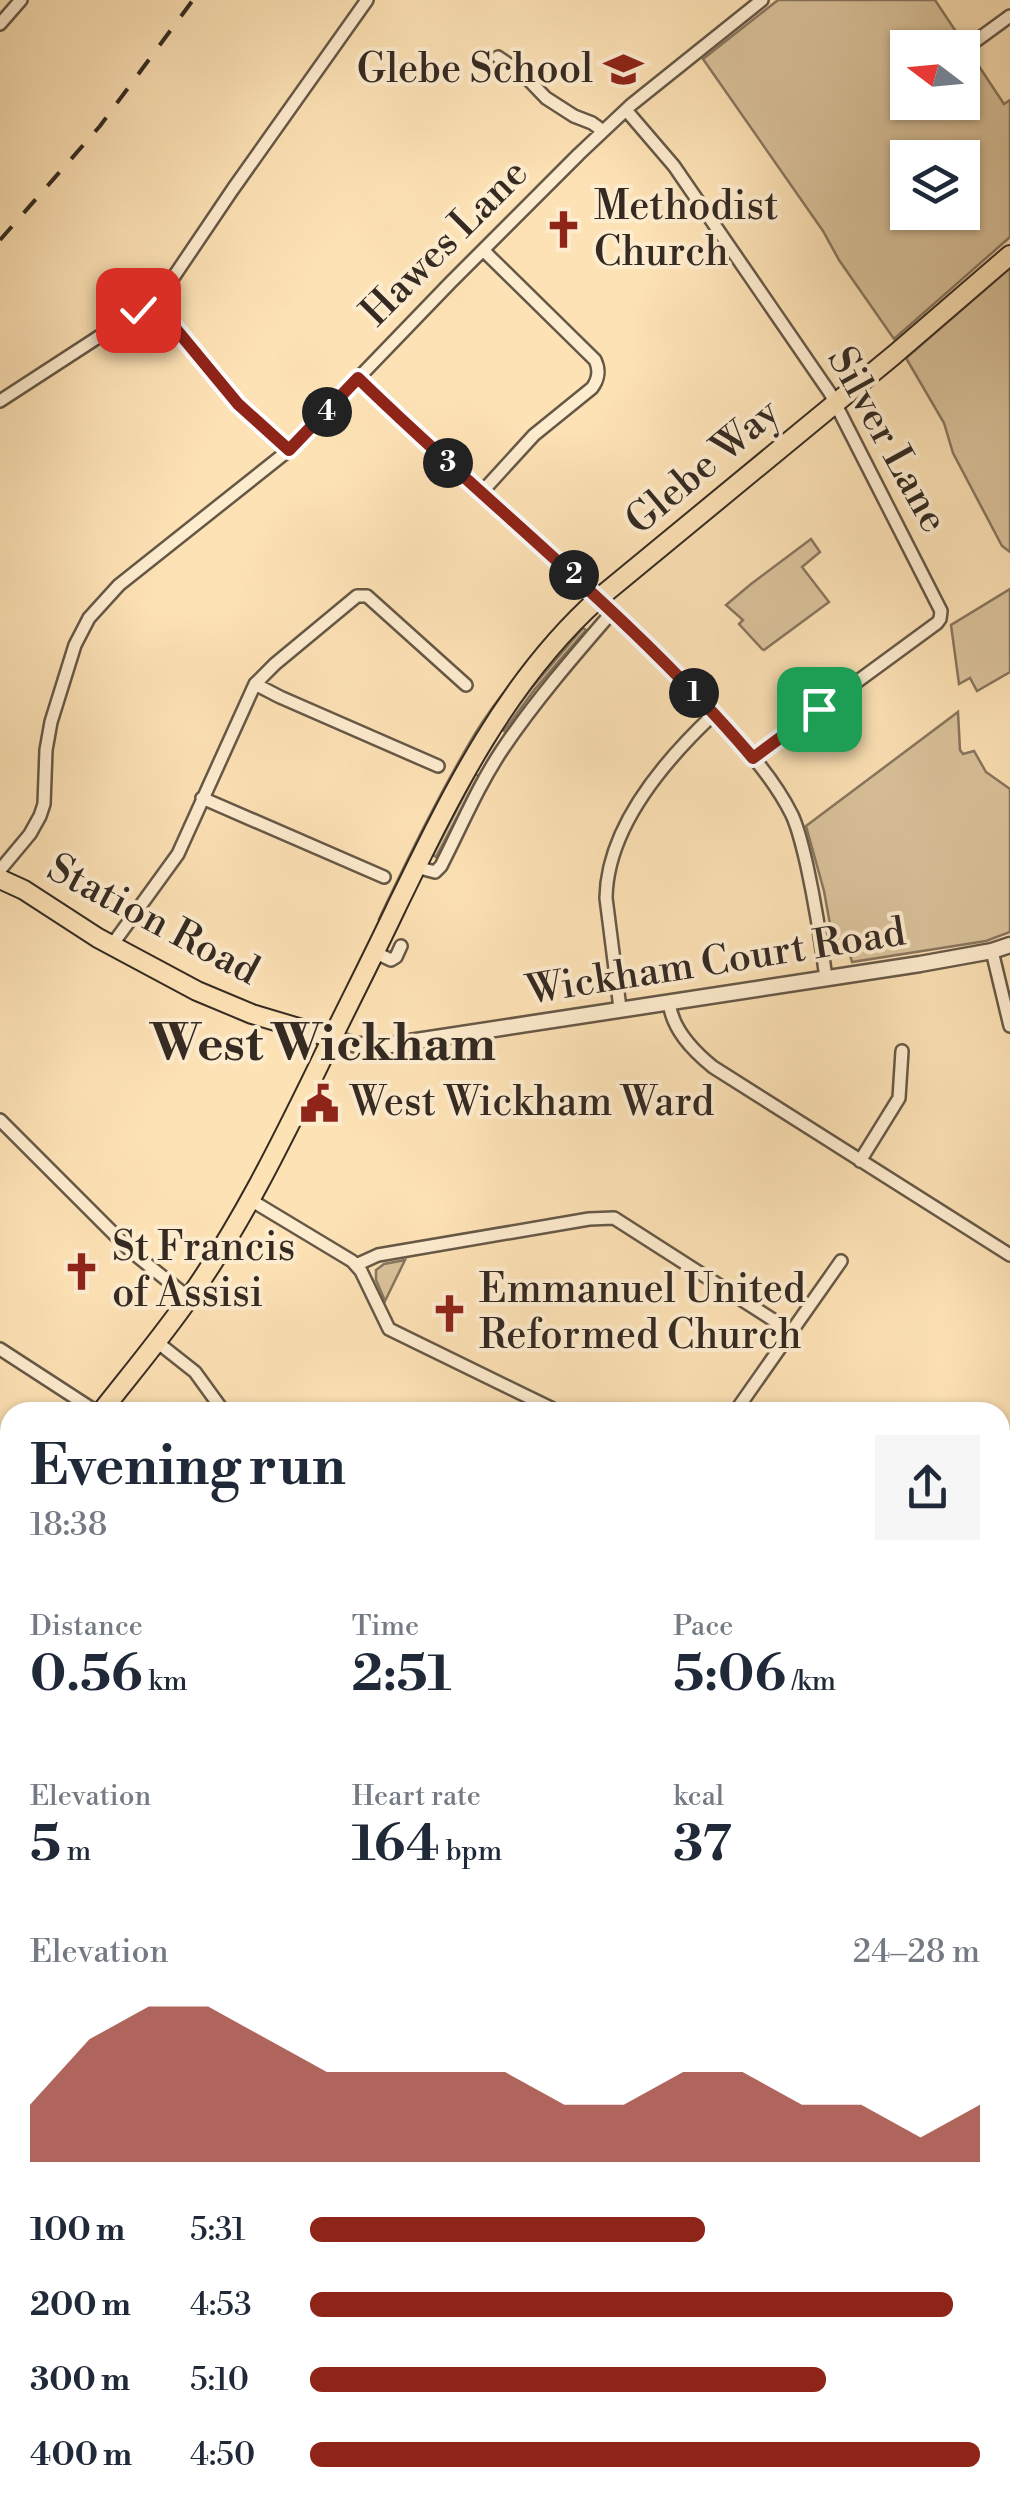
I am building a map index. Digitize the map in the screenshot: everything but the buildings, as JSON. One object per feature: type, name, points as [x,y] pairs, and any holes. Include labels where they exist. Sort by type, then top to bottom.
[{"type":"main road","name":"Glebe Way","points":[[107,1402],[190,1298],[249,1200],[474,756],[528,677],[599,598],[1010,255]]},
{"type":"main road","name":"Station Road","points":[[0,879],[112,945],[222,1002],[332,1038]]},
{"type":"street","points":[[0,24],[21,0]]},
{"type":"street","points":[[0,401],[143,308],[154,306],[368,0]]},
{"type":"street","name":"Hawes Lane","points":[[0,870],[40,816],[52,716],[75,645],[89,618],[123,582],[289,450],[483,250],[626,110],[762,0]]},
{"type":"street","points":[[980,38],[1010,16]]},
{"type":"street","points":[[498,58],[523,74],[546,98],[603,132]]},
{"type":"street","name":"Silver Lane","points":[[626,110],[684,181],[836,402],[941,615],[753,758]]},
{"type":"street","points":[[482,493],[534,435],[592,388],[598,372],[598,364],[590,354],[483,250]]},
{"type":"street","points":[[154,306],[238,404],[289,450]]},
{"type":"street","points":[[358,378],[599,598],[753,758],[794,820],[813,895],[826,978]]},
{"type":"street","points":[[112,945],[174,861],[256,684],[357,596],[364,594],[466,685]]},
{"type":"street","points":[[416,868],[435,872],[442,866],[492,766],[538,700],[613,612]]},
{"type":"street","points":[[256,684],[438,766]]},
{"type":"street","points":[[620,1008],[606,900],[612,859],[641,799],[714,714]]},
{"type":"street","points":[[474,756],[492,766]]},
{"type":"street","points":[[202,798],[384,877]]},
{"type":"street","points":[[374,952],[391,960],[401,946]]},
{"type":"street","name":"Wickham Court Road","points":[[332,1038],[357,1046],[390,1045],[992,952],[1010,946]]},
{"type":"street","points":[[992,952],[1010,1026]]},
{"type":"street","points":[[669,1002],[675,1026],[703,1059],[1010,1255]]},
{"type":"street","points":[[860,1161],[899,1098],[902,1051]]},
{"type":"street","points":[[0,1120],[132,1252],[190,1298]]},
{"type":"street","points":[[249,1200],[334,1248],[356,1265],[389,1329],[539,1402]]},
{"type":"street","points":[[356,1265],[378,1255],[589,1218],[614,1218],[792,1332]]},
{"type":"street","points":[[742,1402],[841,1260]]},
{"type":"street","points":[[157,1342],[194,1372],[216,1402]]},
{"type":"street","points":[[0,1348],[84,1402]]},
{"type":"shaded area","points":[[778,0],[935,0],[955,30],[890,30],[890,120],[980,120],[980,68],[1004,104],[1010,100],[1010,237],[894,339],[703,59]]},
{"type":"shaded area","points":[[1010,268],[1010,552],[1002,546],[953,453],[944,423],[906,358]]},
{"type":"shaded area","points":[[811,539],[820,552],[802,567],[829,602],[764,650],[739,624],[743,620],[726,605]]},
{"type":"shaded area","points":[[1010,589],[1010,672],[977,691],[970,678],[959,684],[951,625]]},
{"type":"shaded area","points":[[583,628],[586,630],[504,731],[501,729],[521,700]]},
{"type":"shaded area","points":[[547,639],[381,920],[379,919],[476,732]]},
{"type":"shaded area","points":[[958,712],[960,750],[963,754],[974,751],[986,772],[1010,789],[1010,932],[986,941],[852,962],[846,948],[833,941],[806,826]]},
{"type":"shaded area","points":[[475,774],[479,776],[436,857],[433,855]]},
{"type":"shaded area","points":[[405,1260],[385,1301],[376,1270],[384,1264]]},
{"type":"railway","points":[[0,240],[100,126],[193,0]]},
{"type":"place","name":"Glebe School","points":[[623,70]]},
{"type":"place","name":"Methodist Church","points":[[564,230]]},
{"type":"place","name":"West Wickham Ward","points":[[320,1103]]},
{"type":"place","name":"St Francis of Assisi","points":[[82,1271]]},
{"type":"place","name":"Emmanuel United Reformed Church","points":[[449,1313]]},
{"type":"district","name":"West Wickham","points":[[323,1045]]},
{"type":"route","points":[[138,310],[154,306],[161,311],[238,404],[289,450],[358,378],[599,598],[753,758],[819,709]]}]
